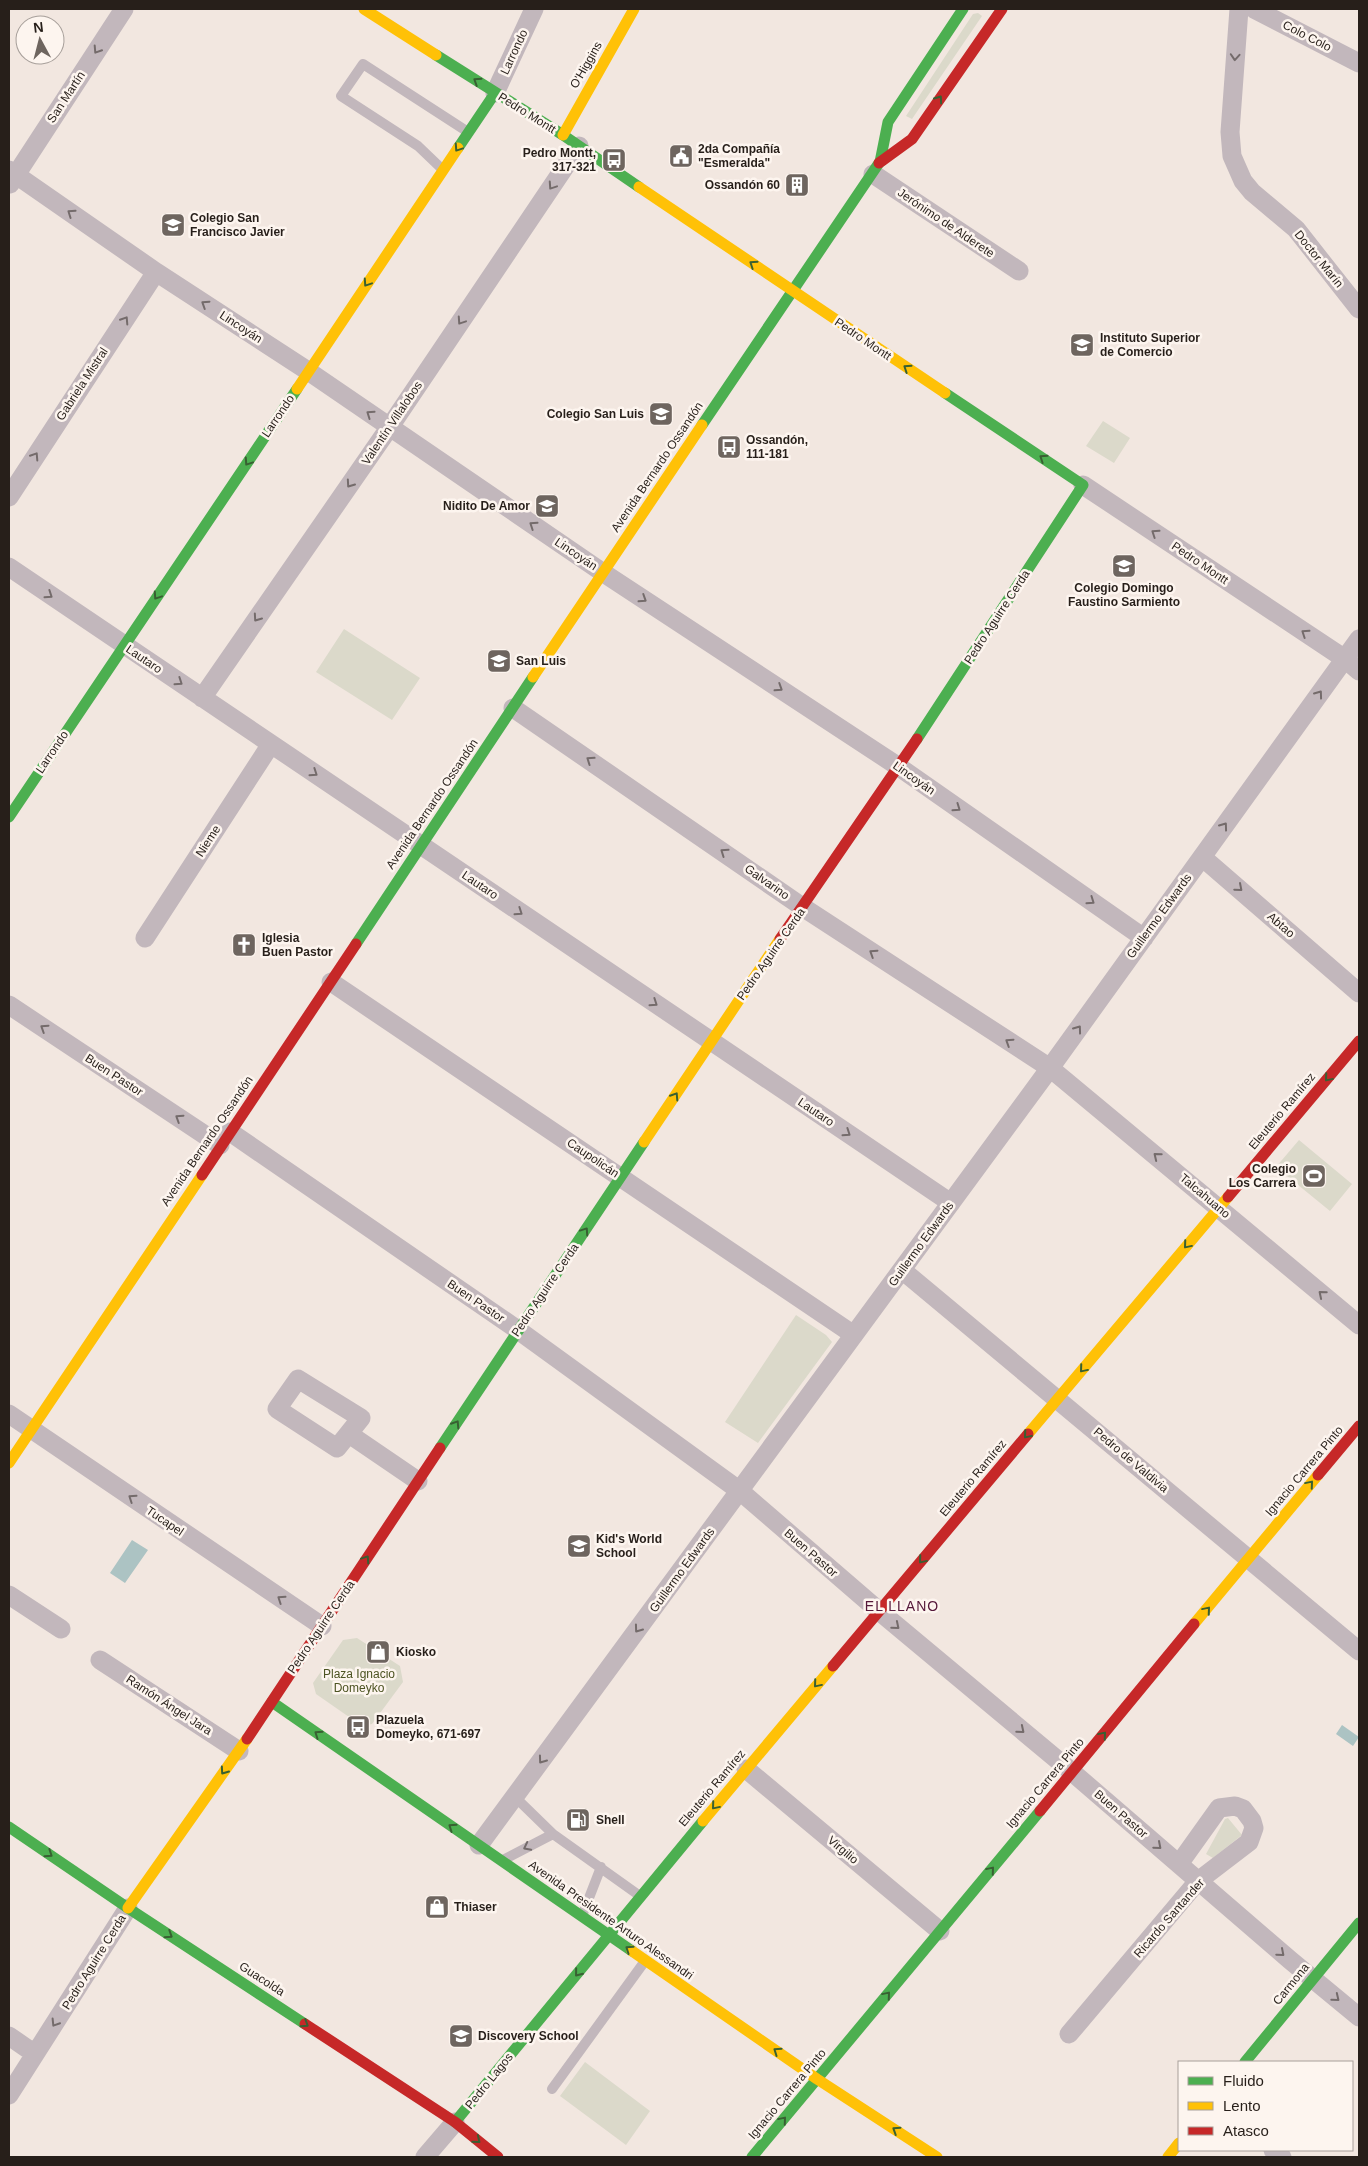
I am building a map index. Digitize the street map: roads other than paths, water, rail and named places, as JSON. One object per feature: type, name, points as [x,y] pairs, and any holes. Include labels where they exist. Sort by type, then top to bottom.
[{"type":"street","name":"San Martín","points":[[11,177],[124,9]]},
{"type":"street","name":"Pedro Montt","points":[[364,9],[563,135],[793,292],[1345,659],[1359,671]]},
{"type":"street","name":"Larrondo","points":[[9,817],[495,93],[534,9]]},
{"type":"street","name":"O'Higgins","points":[[563,135],[634,9]]},
{"type":"street","name":"Avenida Bernardo Ossandón","points":[[877,168],[888,122],[963,9]]},
{"type":"street","name":"Avenida Bernardo Ossandón","points":[[9,1463],[514,708],[602,572],[877,168],[912,139],[1002,9]]},
{"type":"street","name":"Doctor Marín","points":[[1239,9],[1230,144],[1236,167],[1252,192],[1296,229],[1359,309]]},
{"type":"street","name":"Colo Colo","points":[[1254,9],[1359,63]]},
{"type":"street","name":"Valentín Villalobos","points":[[202,698],[389,428],[579,146]]},
{"type":"street","name":"Jerónimo de Alderete","points":[[877,168],[1019,271]]},
{"type":"street","name":"Lincoyán","points":[[11,177],[308,371],[602,572],[899,767],[1144,938]]},
{"type":"street","name":"Gabriela Mistral","points":[[9,497],[156,272]]},
{"type":"street","name":"Pedro Aguirre Cerda","points":[[9,2095],[128,1908],[272,1702],[518,1330],[622,1178],[711,1041],[899,767],[1083,486]]},
{"type":"street","name":"Lautaro","points":[[9,567],[951,1203]]},
{"type":"street","name":"Guillermo Edwards","points":[[479,1845],[1050,1068],[1359,639]]},
{"type":"street","name":"Galvarino","points":[[514,708],[804,908],[1050,1068]]},
{"type":"street","name":"Nieme","points":[[145,938],[271,744]]},
{"type":"street","name":"Abtao","points":[[1202,856],[1359,993]]},
{"type":"street","name":"Caupolicán","points":[[331,982],[854,1335]]},
{"type":"street","name":"Buen Pastor","points":[[9,1005],[225,1138],[518,1330],[740,1491],[1359,2017]]},
{"type":"street","name":"Eleuterio Ramírez","points":[[609,1935],[746,1769],[1359,1041]]},
{"type":"street","name":"Talcahuano","points":[[1050,1068],[1359,1325]]},
{"type":"street","name":"Pedro de Valdivia","points":[[902,1270],[1058,1398],[1248,1560],[1359,1651]]},
{"type":"street","name":"Tucapel","points":[[9,1414],[322,1626]]},
{"type":"street","name":"Ignacio Carrera Pinto","points":[[752,2157],[1359,1426]]},
{"type":"street","points":[[349,1434],[418,1481]]},
{"type":"street","points":[[9,1595],[61,1629]]},
{"type":"street","name":"Ramón Ángel Jara","points":[[100,1660],[239,1751]]},
{"type":"street","name":"Avenida Presidente Arturo Alessandri","points":[[272,1702],[817,2079],[937,2157]]},
{"type":"street","name":"Virgilio","points":[[746,1769],[940,1932]]},
{"type":"street","name":"Ricardo Santander","points":[[1069,2034],[1198,1881],[1250,1842],[1254,1828],[1249,1815],[1243,1809],[1235,1806],[1219,1808],[1179,1864]]},
{"type":"street","name":"Guacolda","points":[[9,1827],[128,1908],[455,2122],[498,2157]]},
{"type":"street","name":"Carmona","points":[[1246,2061],[1359,1923]]},
{"type":"street","name":"Pedro Lagos","points":[[425,2157],[609,1935]]},
{"type":"street","points":[[9,2036],[36,2054]]},
{"type":"street","points":[[1168,2157],[1178,2144]]},
{"type":"lane","points":[[443,170],[418,146],[341,96],[362,64],[469,132]]},
{"type":"lane","points":[[515,1797],[553,1834],[640,1896]]},
{"type":"lane","points":[[501,1861],[553,1834]]},
{"type":"lane","points":[[582,1916],[601,1867]]},
{"type":"lane","points":[[552,2089],[646,1960]]},
{"type":"water","points":[[132,1540],[148,1550],[125,1583],[110,1573]]},
{"type":"water","points":[[1342,1725],[1359,1737],[1353,1746],[1336,1734]]},
{"type":"place","name":"2da Compañía \"Esmeralda\"","points":[[681,156]]},
{"type":"place","name":"Pedro Montt, 317-321","points":[[614,160]]},
{"type":"place","name":"Ossandón 60","points":[[797,185]]},
{"type":"place","name":"Colegio San Francisco Javier","points":[[173,225]]},
{"type":"place","name":"Instituto Superior de Comercio","points":[[1082,345]]},
{"type":"place","name":"Colegio San Luis","points":[[661,414]]},
{"type":"place","name":"Ossandón, 111-181","points":[[729,447]]},
{"type":"place","name":"Nidito De Amor","points":[[547,506]]},
{"type":"place","name":"Colegio Domingo Faustino Sarmiento","points":[[1124,566]]},
{"type":"place","name":"San Luis","points":[[499,661]]},
{"type":"place","name":"Iglesia Buen Pastor","points":[[244,945]]},
{"type":"place","name":"Colegio Los Carrera","points":[[1314,1176]]},
{"type":"place","name":"Kid's World School","points":[[579,1546]]},
{"type":"place","name":"Kiosko","points":[[378,1652]]},
{"type":"place","name":"Plazuela Domeyko, 671-697","points":[[358,1727]]},
{"type":"place","name":"Shell","points":[[578,1820]]},
{"type":"place","name":"Thiaser","points":[[437,1907]]},
{"type":"place","name":"Discovery School","points":[[461,2036]]},
{"type":"district","name":"EL LLANO","points":[[902,1606]]},
{"type":"park label","name":"Plaza Ignacio Domeyko","points":[[359,1681]]}]
